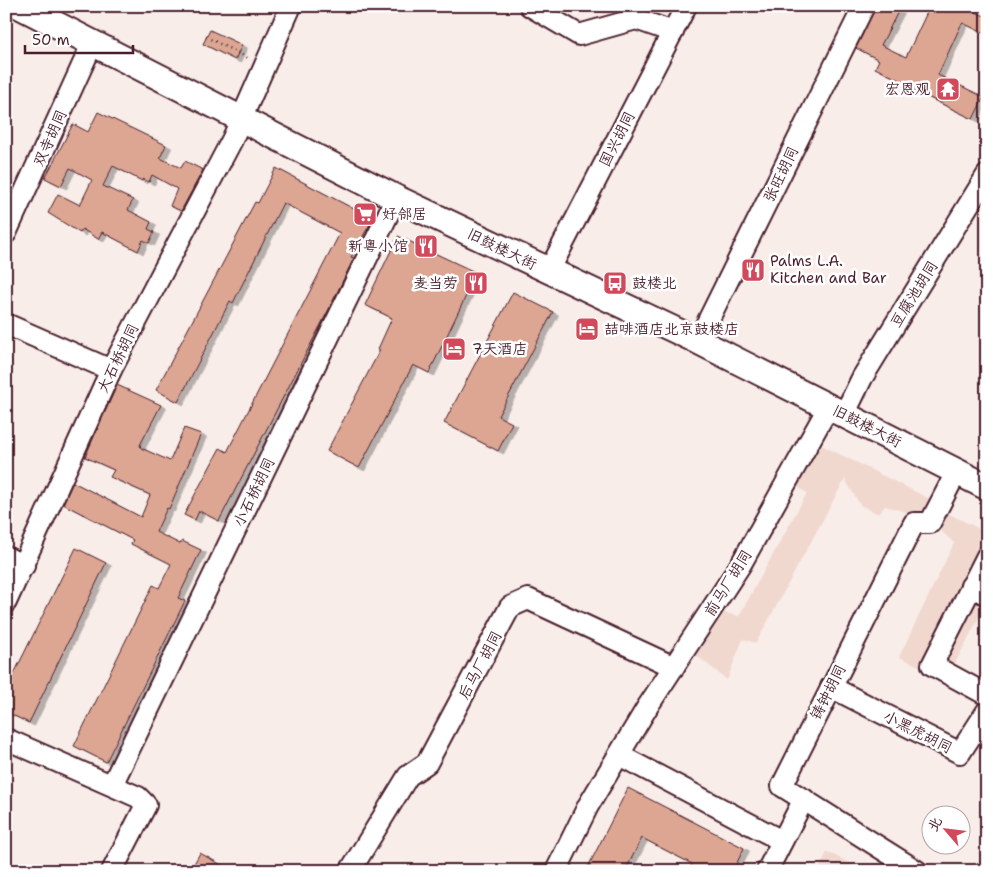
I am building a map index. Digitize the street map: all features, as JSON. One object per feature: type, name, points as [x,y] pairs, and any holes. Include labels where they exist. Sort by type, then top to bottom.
[{"type":"main road","name":"旧鼓楼大街","points":[[20,6],[396,198],[698,341],[987,487]]},
{"type":"street","name":"大石桥胡同","points":[[6,602],[24,566],[111,370],[232,140],[291,6]]},
{"type":"street","points":[[530,6],[579,34],[636,19],[673,32]]},
{"type":"street","name":"国兴胡同","points":[[549,272],[686,6]]},
{"type":"street","name":"张旺胡同","points":[[698,341],[864,6]]},
{"type":"street","name":"双寺胡同","points":[[6,233],[93,42]]},
{"type":"street","name":"豆腐池胡同","points":[[836,411],[862,378],[987,175]]},
{"type":"street","name":"小石桥胡同","points":[[112,786],[396,198]]},
{"type":"street","points":[[6,324],[111,370]]},
{"type":"street","name":"前马厂胡同","points":[[556,871],[588,806],[618,755],[741,564],[836,411]]},
{"type":"street","name":"铸钟胡同","points":[[917,871],[782,786],[914,523],[930,523],[956,471]]},
{"type":"street","points":[[987,556],[979,590],[932,665],[987,695]]},
{"type":"street","points":[[6,557],[24,566]]},
{"type":"street","name":"后马厂胡同","points":[[350,871],[408,776],[427,763],[510,607],[528,599],[674,667]]},
{"type":"street","name":"小黑虎胡同","points":[[831,686],[960,754],[987,711]]},
{"type":"street","points":[[6,739],[138,797],[146,805],[112,871]]},
{"type":"street","points":[[618,755],[782,841]]},
{"type":"street","points":[[767,871],[804,800]]},
{"type":"path","points":[[206,37],[238,53]]},
{"type":"shaded area","points":[[817,443],[932,500],[921,516],[885,506],[879,514],[860,505],[845,479],[756,643],[743,639],[727,680],[696,655],[719,612],[739,616],[807,493],[795,485]]},
{"type":"shaded area","points":[[947,513],[986,532],[921,667],[899,657],[954,543],[939,529]]},
{"type":"shaded area","points":[[987,576],[987,602],[953,667],[942,662]]},
{"type":"shaded area","points":[[827,852],[860,868],[858,871],[818,871]]},
{"type":"building","points":[[876,6],[901,6],[881,45],[906,57],[930,6],[962,6],[987,17],[987,35],[963,23],[961,25],[938,75],[984,97],[973,119],[911,89],[912,86],[875,68],[879,60],[856,48]]},
{"type":"building","points":[[210,30],[242,45],[235,60],[203,44]]},
{"type":"building","points":[[98,112],[166,145],[160,158],[181,168],[185,161],[203,170],[181,211],[170,206],[177,189],[152,175],[149,182],[143,179],[142,181],[113,166],[103,186],[133,200],[128,210],[151,222],[148,229],[154,232],[149,243],[143,240],[138,251],[102,232],[98,239],[82,229],[80,233],[48,213],[58,194],[80,205],[92,180],[70,168],[61,186],[45,178],[73,124],[88,132]]},
{"type":"building","points":[[276,168],[373,219],[351,257],[354,258],[329,309],[219,521],[199,511],[195,520],[184,515],[220,448],[227,452],[340,233],[283,203],[233,303],[230,301],[178,402],[156,390],[255,202],[258,203]]},
{"type":"building","points":[[398,236],[477,273],[429,373],[413,365],[359,468],[327,451],[380,350],[378,349],[392,318],[365,305]]},
{"type":"building","points":[[513,292],[553,312],[498,416],[512,423],[498,451],[444,423]]},
{"type":"building","points":[[117,385],[161,405],[140,445],[141,448],[170,461],[184,428],[201,434],[169,509],[167,508],[156,532],[180,544],[182,541],[201,550],[178,598],[185,601],[106,762],[74,746],[153,585],[159,588],[171,564],[131,544],[133,540],[63,504],[73,482],[141,517],[150,495],[110,477],[114,470],[85,457]]},
{"type":"building","points":[[76,548],[106,563],[29,723],[6,712],[6,690]]},
{"type":"building","points":[[628,788],[744,848],[733,871],[688,871],[692,864],[642,838],[625,871],[586,871]]},
{"type":"building","points":[[200,853],[232,871],[190,871]]},
{"type":"place","name":"宏恩观","points":[[948,89]]},
{"type":"place","name":"好邻居","points":[[365,214]]},
{"type":"place","name":"新粤小馆","points":[[426,246]]},
{"type":"place","name":"Palms L.A. Kitchen and Bar","points":[[753,270]]},
{"type":"place","name":"麦当劳","points":[[476,283]]},
{"type":"place","name":"鼓楼北","points":[[615,283]]},
{"type":"place","name":"喆啡酒店北京鼓楼店","points":[[587,329]]},
{"type":"place","name":"7天酒店","points":[[454,349]]}]
